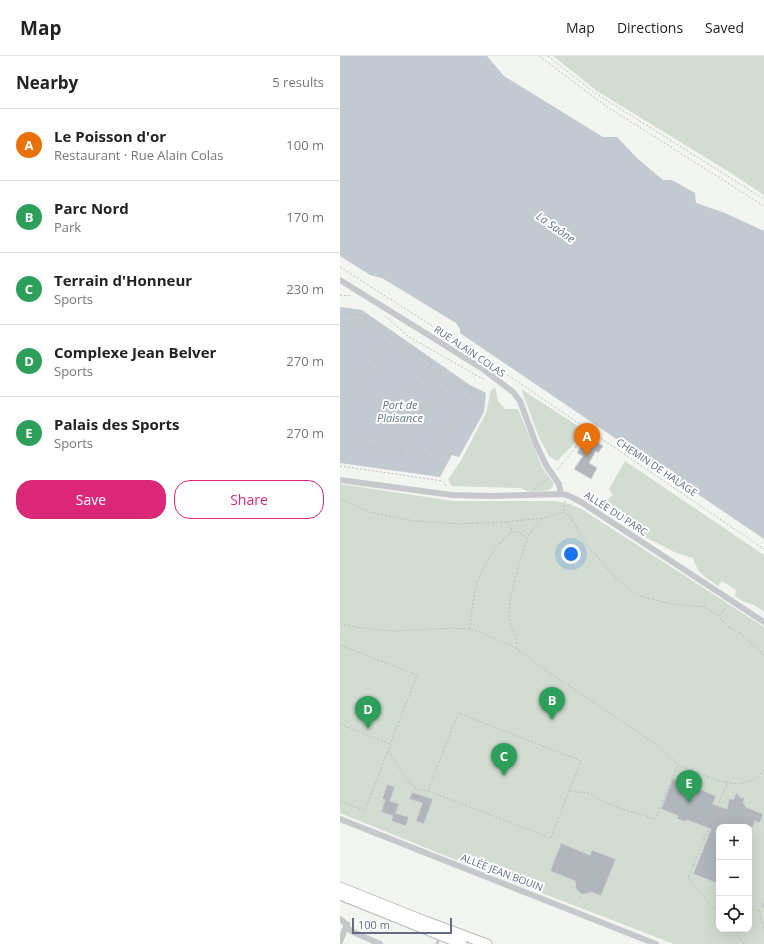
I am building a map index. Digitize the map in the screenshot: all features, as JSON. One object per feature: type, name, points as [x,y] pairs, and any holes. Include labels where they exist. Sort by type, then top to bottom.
[{"type":"main road","points":[[340,887],[487,944]]},
{"type":"main road","points":[[340,895],[380,911],[438,940],[462,944]]},
{"type":"street","name":"RUE ALAIN COLAS","points":[[340,280],[487,372],[513,392],[520,401],[536,444],[546,465],[559,484],[561,494]]},
{"type":"street","name":"ALLÉE DU PARC","points":[[340,480],[452,495],[492,496],[561,494],[573,497],[764,622]]},
{"type":"street","name":"ALLÉE JEAN BOUIN","points":[[340,819],[656,944]]},
{"type":"street","points":[[340,918],[347,924],[348,929],[351,931],[380,944]]},
{"type":"street","points":[[340,942],[347,924]]},
{"type":"path","points":[[539,56],[606,106],[764,206]]},
{"type":"path","points":[[548,56],[592,91],[764,199]]},
{"type":"path","name":"CHEMIN DE HALAGE","points":[[340,267],[487,360],[764,549]]},
{"type":"path","points":[[340,295],[353,296]]},
{"type":"path","points":[[340,313],[362,316],[476,394]]},
{"type":"path","points":[[340,340],[357,315]]},
{"type":"path","points":[[385,316],[409,337],[483,379],[487,372]]},
{"type":"path","points":[[340,411],[391,336]]},
{"type":"path","points":[[374,447],[431,363]]},
{"type":"path","points":[[400,451],[451,377]]},
{"type":"path","points":[[427,456],[471,391]]},
{"type":"path","points":[[533,495],[535,488],[552,475],[573,451],[587,428]]},
{"type":"path","points":[[361,438],[379,450]]},
{"type":"path","points":[[394,447],[405,455]]},
{"type":"path","points":[[420,452],[433,460]]},
{"type":"path","points":[[340,466],[443,481],[452,495]]},
{"type":"path","points":[[340,499],[370,512],[415,521],[458,524],[505,522],[542,518],[564,512]]},
{"type":"path","points":[[562,501],[566,502],[564,512]]},
{"type":"path","points":[[564,512],[571,517],[583,540],[592,552],[628,588],[643,597],[671,604],[704,607],[715,613],[729,627],[744,636],[764,655]]},
{"type":"path","points":[[516,648],[516,641],[510,625],[509,607],[514,584],[528,538],[536,524],[542,518]]},
{"type":"path","points":[[505,522],[511,527],[512,532]]},
{"type":"path","points":[[469,629],[473,613],[474,594],[486,563],[512,532],[518,532],[528,538]]},
{"type":"path","points":[[719,617],[731,600]]},
{"type":"path","points":[[340,624],[392,631],[453,628],[469,629],[516,648],[660,747],[678,765],[720,782],[738,784],[753,780],[764,770]]},
{"type":"path","points":[[340,645],[416,675],[365,812],[340,802]]},
{"type":"path","points":[[388,750],[407,780],[418,790],[428,791],[551,838],[581,761],[458,714],[428,791]]},
{"type":"path","points":[[340,724],[390,744]]},
{"type":"path","points":[[570,791],[588,793],[613,806],[655,819],[678,765]]},
{"type":"path","points":[[716,910],[688,878],[728,782]]},
{"type":"path","points":[[579,898],[581,894]]},
{"type":"path","points":[[752,910],[759,910],[764,931]]},
{"type":"path","points":[[369,939],[380,911]]},
{"type":"path","points":[[735,932],[744,944]]},
{"type":"shaded area","points":[[553,56],[764,56],[764,195],[731,173],[597,91]]},
{"type":"shaded area","points":[[495,387],[498,401],[505,409],[518,409],[542,467],[553,482],[553,486],[549,490],[530,492],[520,488],[452,486],[448,480],[463,457],[486,413],[491,390]]},
{"type":"shaded area","points":[[521,389],[581,428],[573,445],[557,461],[549,456],[539,437]]},
{"type":"shaded area","points":[[625,461],[764,555],[764,612],[754,605],[744,602],[735,596],[736,590],[722,581],[718,586],[705,577],[697,568],[693,558],[676,553],[640,535],[644,527],[627,517],[624,522],[613,512],[606,501],[613,495],[609,489]]},
{"type":"shaded area","points":[[340,484],[453,501],[555,501],[570,504],[583,510],[764,627],[764,944],[674,944],[441,854],[340,813]]},
{"type":"water","name":"La Saône","points":[[340,56],[487,56],[504,76],[603,137],[617,137],[638,159],[663,180],[672,180],[695,193],[696,203],[725,213],[764,231],[764,539],[460,333],[460,329],[456,323],[382,278],[370,275],[340,256]]},
{"type":"water","name":"Port de Plaisance","points":[[340,307],[362,310],[470,385],[486,393],[484,412],[459,457],[452,455],[440,477],[340,463]]},
{"type":"building","points":[[591,438],[603,446],[598,453],[596,451],[589,463],[597,468],[591,479],[574,469],[583,456],[577,453],[585,440]]},
{"type":"building","points":[[673,778],[716,796],[713,804],[727,809],[729,799],[734,799],[736,792],[741,798],[745,797],[743,803],[746,807],[763,814],[760,823],[755,821],[753,827],[752,824],[716,824],[716,883],[693,874],[711,829],[687,820],[686,822],[677,819],[678,816],[661,809]]},
{"type":"building","points":[[387,784],[395,787],[390,801],[399,804],[396,813],[409,817],[406,826],[391,821],[393,816],[381,812],[385,800],[382,799]]},
{"type":"building","points":[[412,792],[433,799],[424,824],[416,821],[422,803],[409,799]]},
{"type":"building","points":[[561,843],[590,855],[592,850],[616,859],[601,896],[591,892],[581,894],[576,889],[575,881],[550,871]]},
{"type":"place","name":"Le Poisson d'or","points":[[587,456]]},
{"type":"place","name":"Parc Nord","points":[[552,720]]},
{"type":"place","name":"Complexe Jean Belver","points":[[368,729]]},
{"type":"place","name":"Terrain d'Honneur","points":[[504,776]]},
{"type":"place","name":"Palais des Sports","points":[[689,803]]}]
